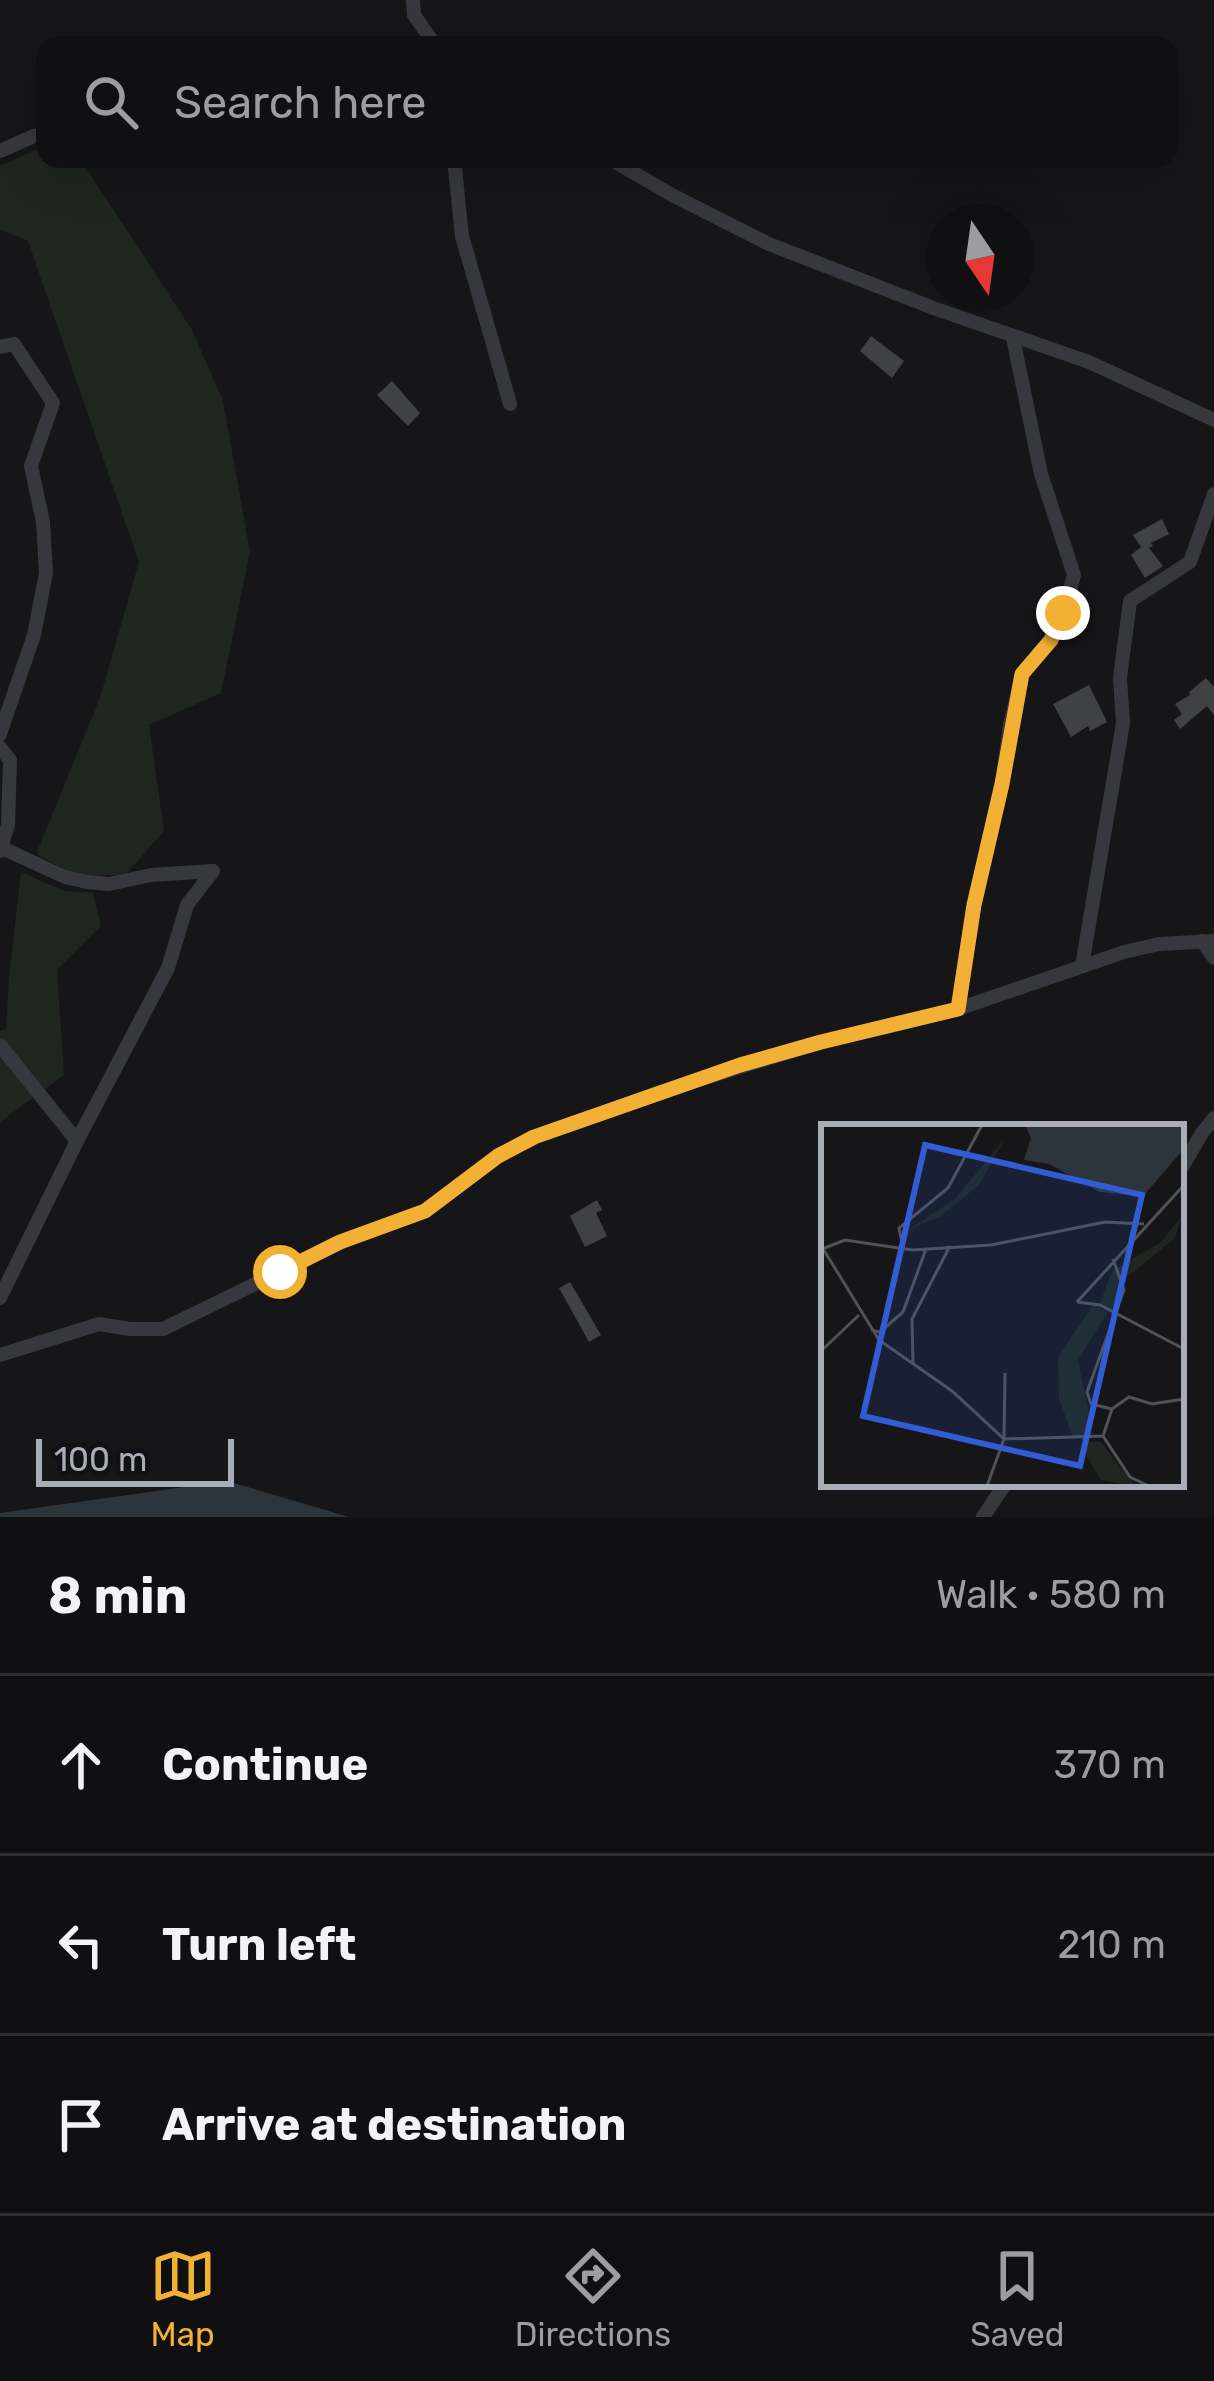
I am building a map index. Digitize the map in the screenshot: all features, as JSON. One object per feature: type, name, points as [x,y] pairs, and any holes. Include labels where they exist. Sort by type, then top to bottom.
[{"type":"street","points":[[413,0],[414,15],[429,36]]},
{"type":"street","points":[[0,151],[36,136]]},
{"type":"street","points":[[455,168],[462,236],[510,404]]},
{"type":"street","points":[[626,168],[769,244],[1013,338],[1089,362],[1214,420]]},
{"type":"street","points":[[958,1009],[974,905],[1022,674],[1051,640],[1074,575],[1041,474],[1013,338]]},
{"type":"street","points":[[0,347],[14,344],[52,403],[31,466],[43,522],[46,573],[34,635],[0,734]]},
{"type":"street","points":[[1082,966],[1123,723],[1120,678],[1130,601],[1190,562],[1214,494]]},
{"type":"street","points":[[0,747],[10,760],[8,825],[1,849],[87,882],[109,884],[151,875],[213,871],[187,905],[168,968],[0,1298]]},
{"type":"street","points":[[0,1354],[99,1324],[163,1329],[340,1242],[425,1211],[498,1156],[534,1137],[740,1065],[958,1009],[1160,944],[1208,941],[1214,958]]},
{"type":"street","points":[[0,1045],[77,1141]]},
{"type":"street","points":[[1184,1164],[1214,1118]]},
{"type":"street","points":[[983,1517],[1003,1487]]},
{"type":"shaded area","points":[[36,150],[36,168],[86,168],[192,330],[223,401],[250,552],[221,693],[149,725],[164,831],[125,875],[76,875],[36,854],[100,698],[139,562],[28,241],[0,229],[0,166]]},
{"type":"shaded area","points":[[21,872],[64,891],[93,893],[101,926],[57,970],[64,1075],[0,1122],[0,1031],[6,1029]]},
{"type":"shaded area","points":[[227,1481],[349,1517],[0,1517],[0,1513]]},
{"type":"building","points":[[871,336],[904,361],[892,378],[860,351]]},
{"type":"building","points":[[392,381],[420,413],[408,426],[377,395]]},
{"type":"building","points":[[1162,519],[1169,534],[1149,548],[1163,566],[1145,578],[1131,555],[1141,547],[1133,535]]},
{"type":"building","points":[[1206,678],[1214,687],[1214,715],[1207,706],[1180,729],[1174,720],[1182,714],[1175,704]]},
{"type":"building","points":[[1089,685],[1107,722],[1090,731],[1088,726],[1071,737],[1053,704]]},
{"type":"building","points":[[597,1200],[602,1210],[596,1213],[607,1236],[585,1247],[570,1216]]},
{"type":"building","points":[[570,1282],[601,1335],[589,1342],[559,1288]]},
{"type":"route","points":[[280,1272],[340,1242],[425,1211],[498,1156],[534,1137],[740,1065],[958,1009],[974,905],[1022,674],[1051,640],[1063,613]]}]
